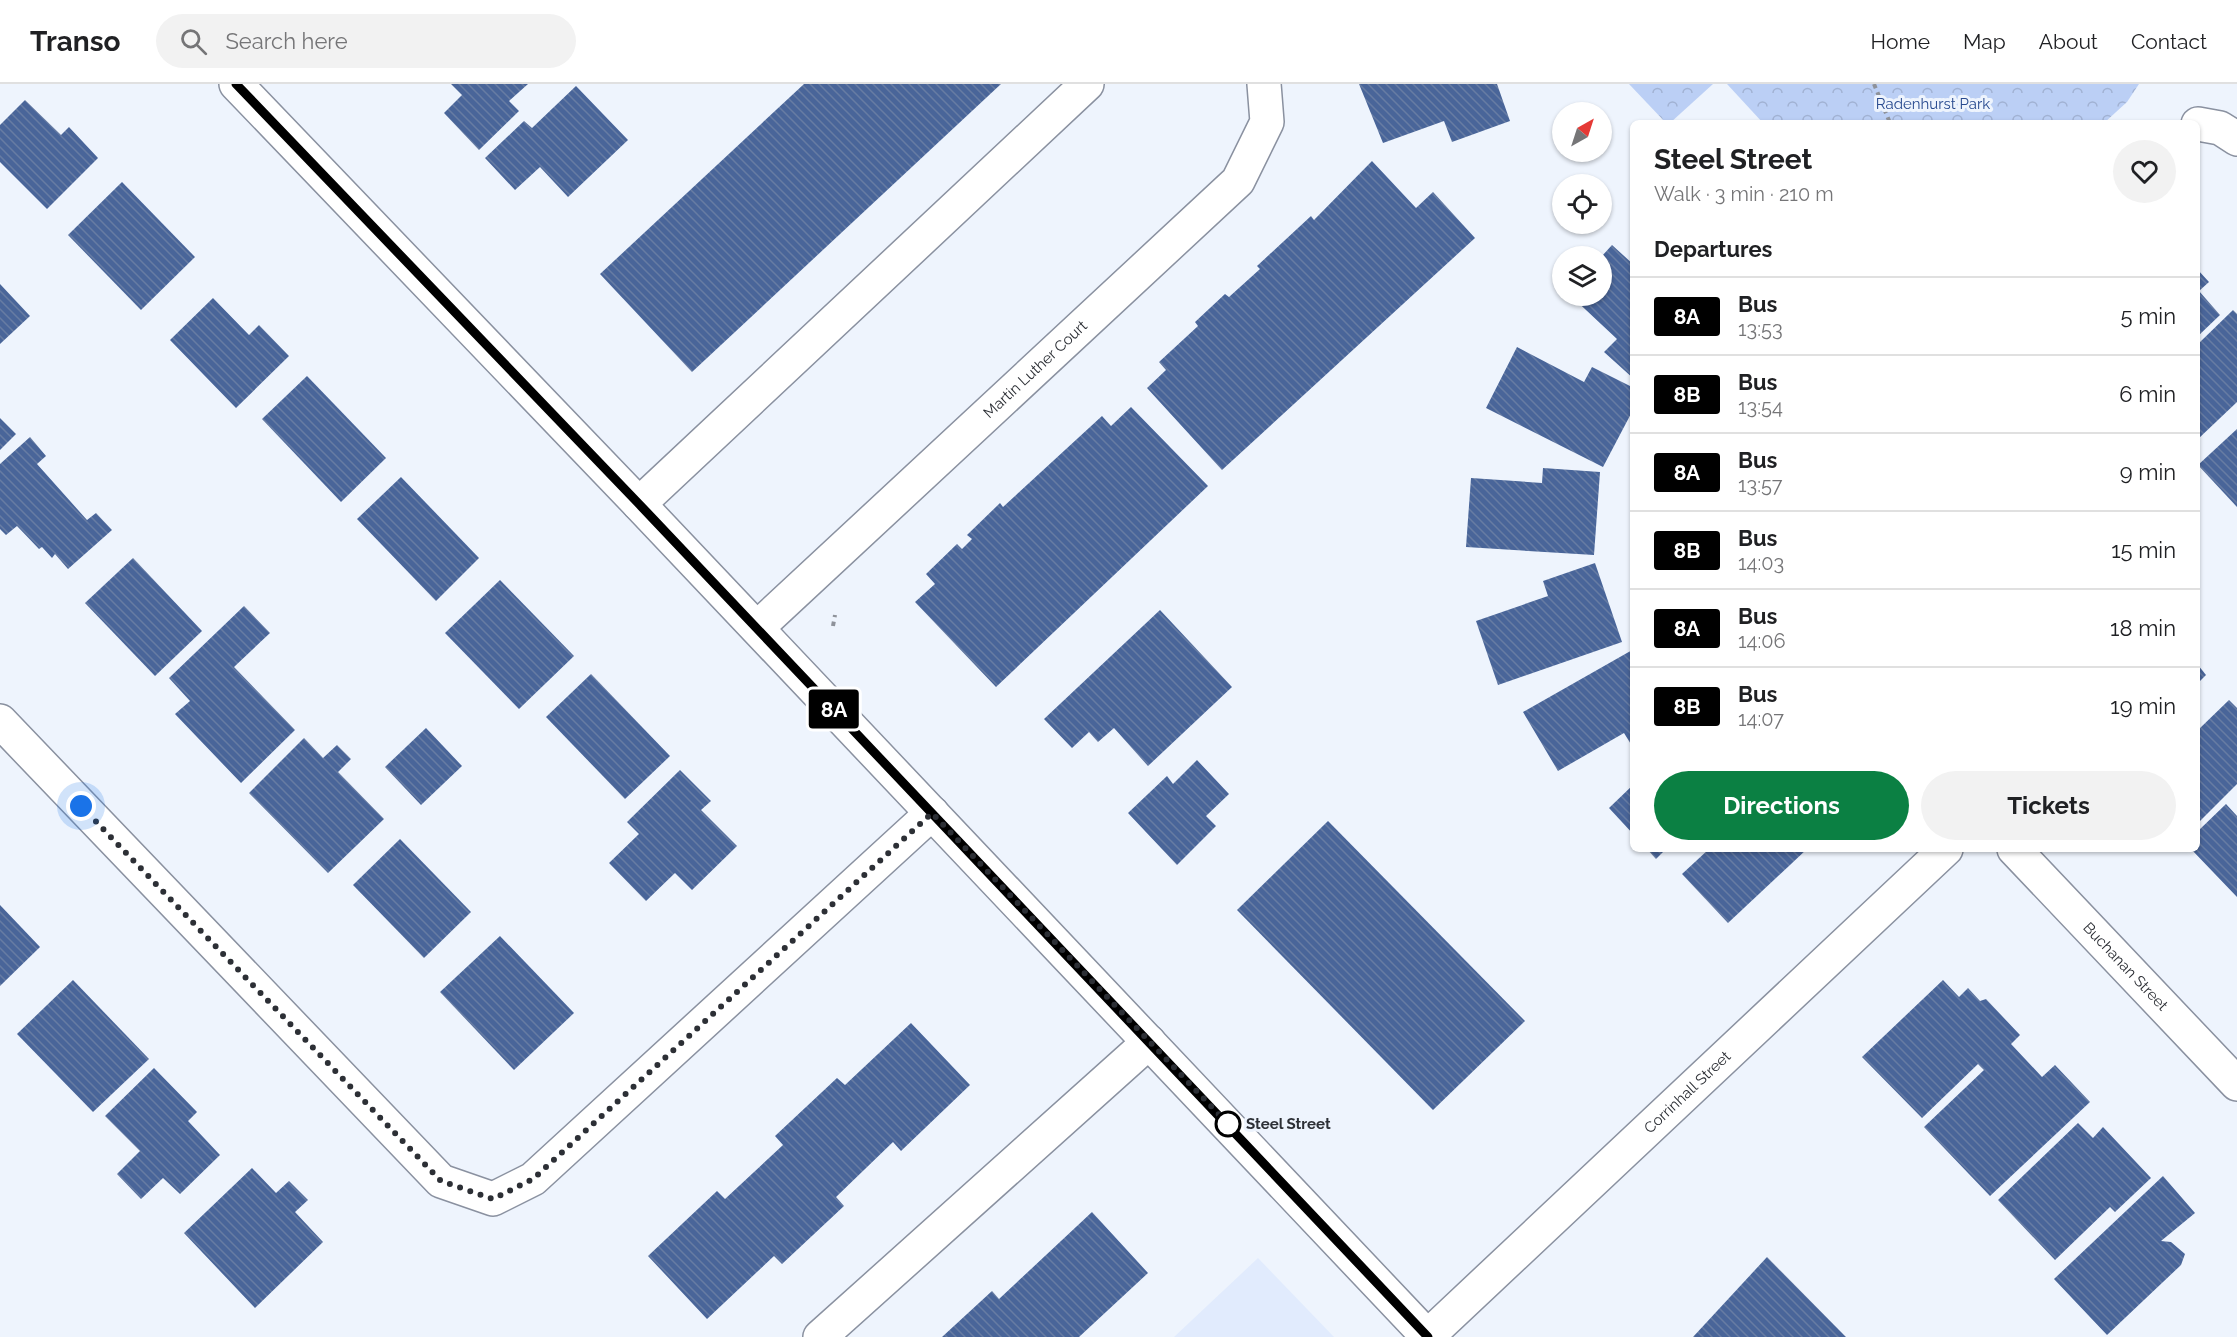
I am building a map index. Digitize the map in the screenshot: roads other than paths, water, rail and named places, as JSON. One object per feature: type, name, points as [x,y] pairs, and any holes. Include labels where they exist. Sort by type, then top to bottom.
[{"type":"street","points":[[236,84],[757,628],[1428,1337]]},
{"type":"street","points":[[639,504],[1087,84]]},
{"type":"street","name":"Martin Luther Court","points":[[757,628],[1238,181],[1267,122],[1264,84]]},
{"type":"street","points":[[2200,124],[2220,128],[2237,139]]},
{"type":"street","points":[[0,721],[441,1181],[493,1199],[533,1179],[932,813]]},
{"type":"street","name":"Corrinhall Street","points":[[1428,1337],[1943,852]]},
{"type":"street","name":"Buchanan Street","points":[[2017,852],[2237,1084]]},
{"type":"street","points":[[820,1337],[1149,1042]]},
{"type":"place","name":"Steel Street","points":[[1228,1124]]},
{"type":"park label","name":"Radenhurst Park","points":[[1933,104]]}]
